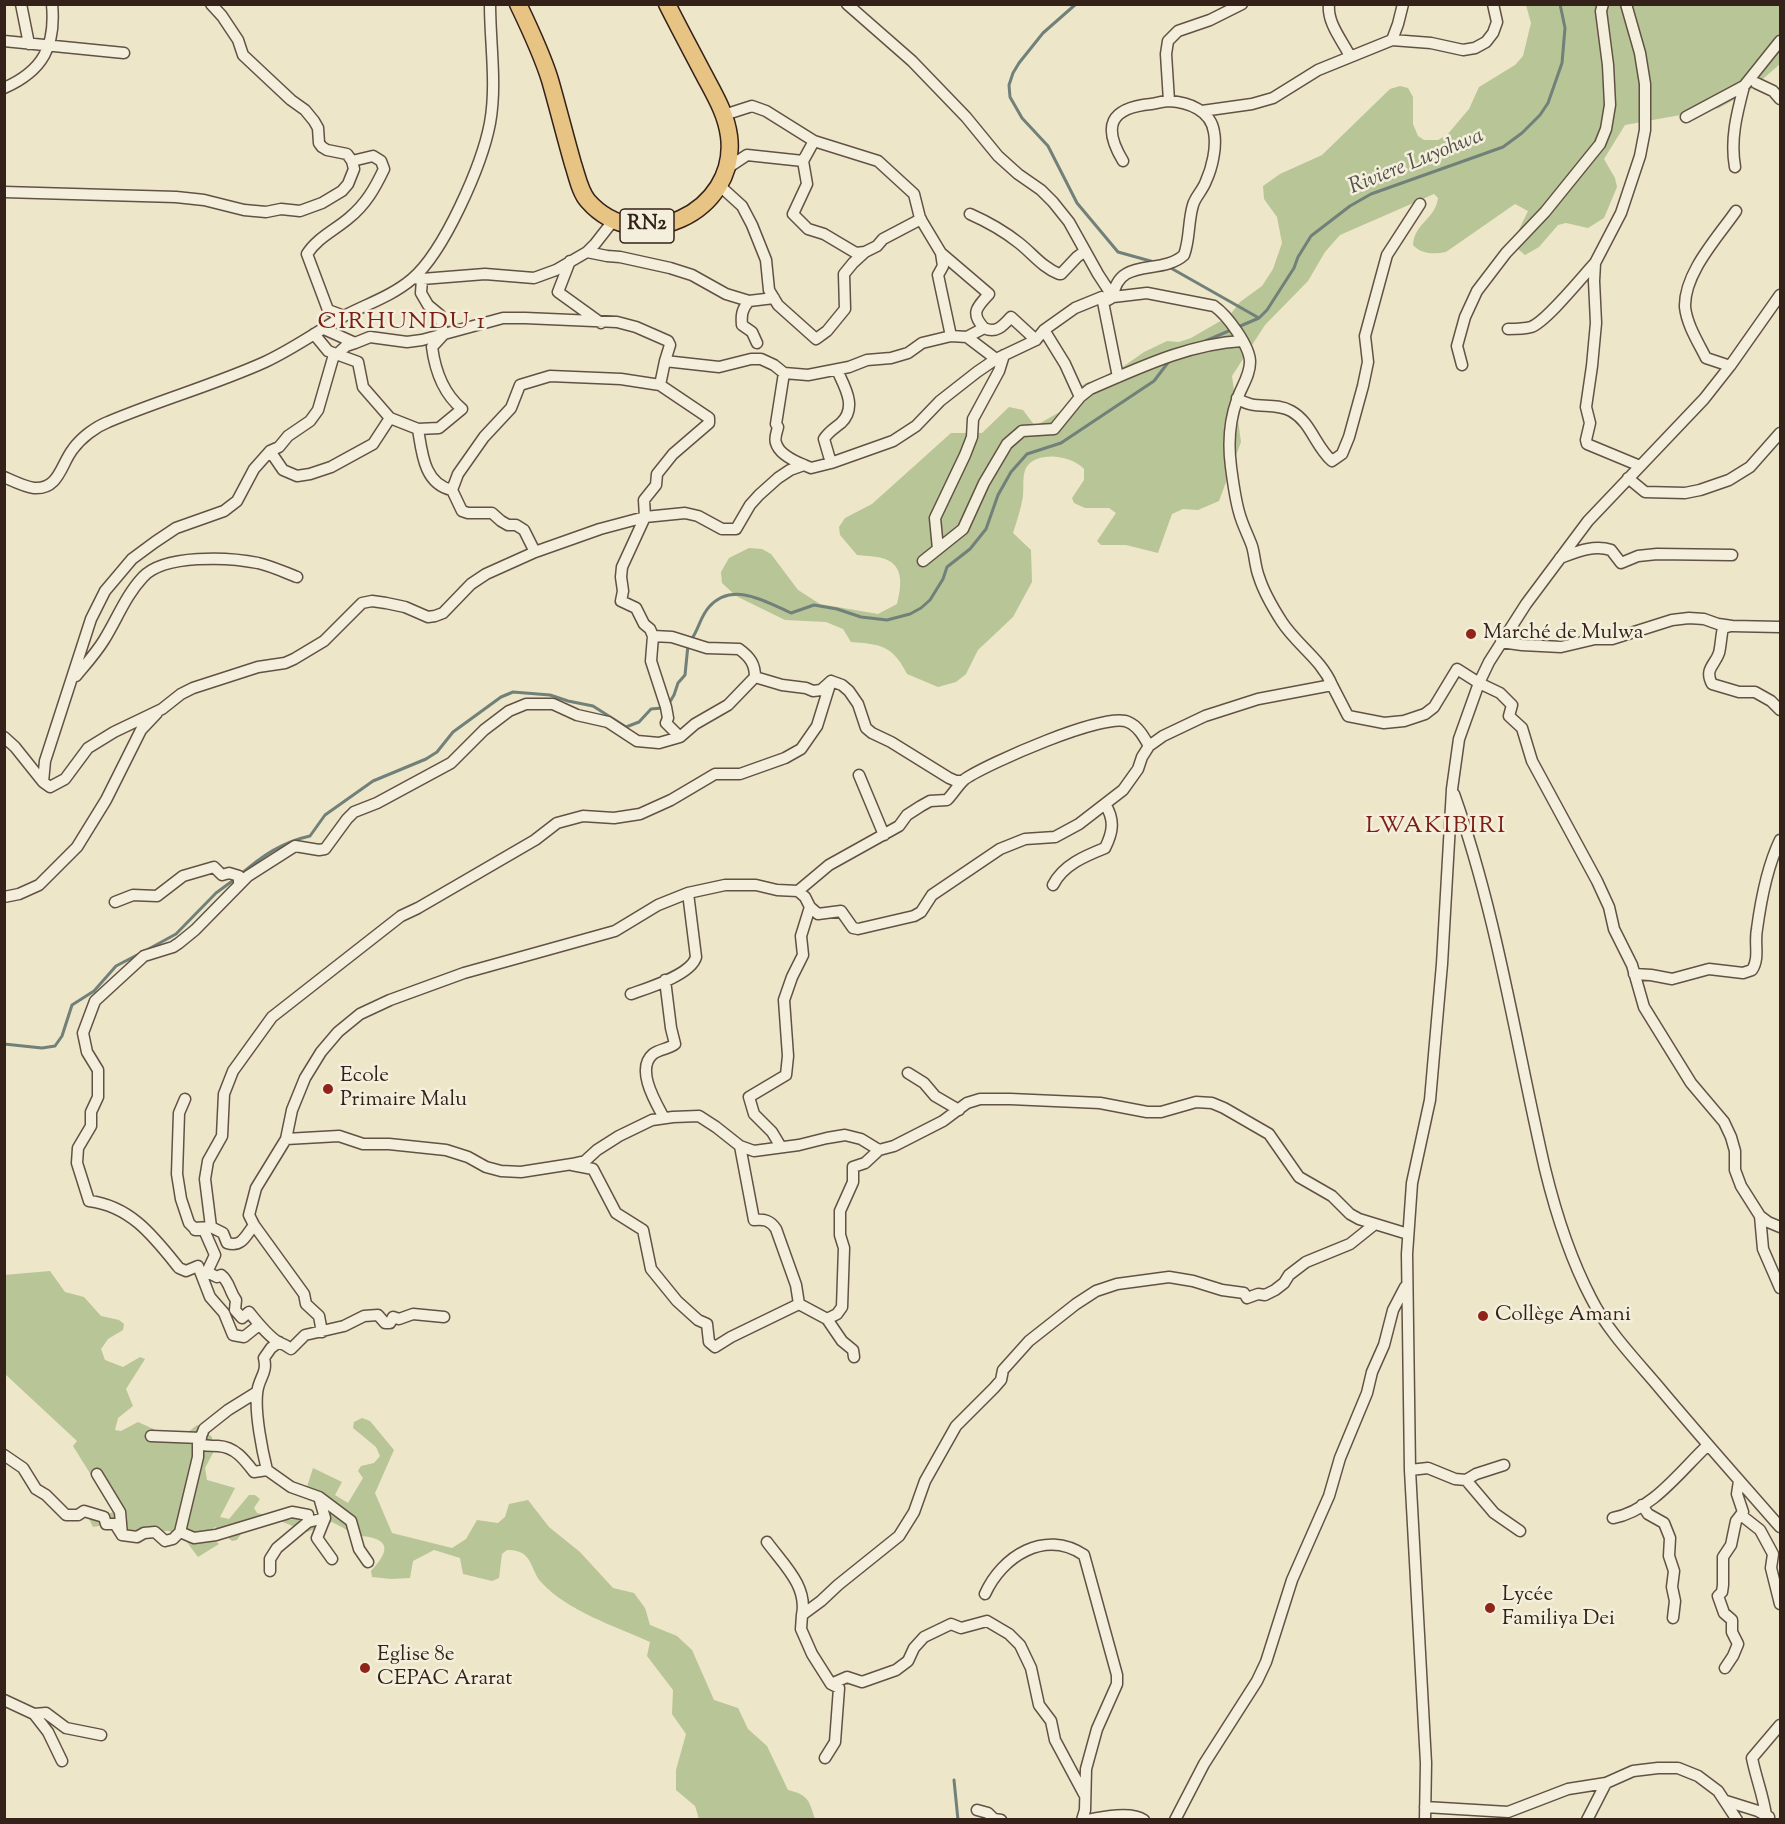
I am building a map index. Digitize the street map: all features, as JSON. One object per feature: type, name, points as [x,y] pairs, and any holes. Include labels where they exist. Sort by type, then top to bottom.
[{"type":"highway","name":"RN2","points":[[518,4],[540,51],[550,80],[585,199],[599,213],[629,226],[652,226],[673,222],[696,211],[711,199],[720,186],[726,169],[729,138],[724,115],[670,6]]},
{"type":"street","points":[[21,4],[29,44]]},
{"type":"street","points":[[4,88],[29,73],[43,60],[53,35],[52,4]]},
{"type":"street","points":[[4,192],[176,197],[266,212],[281,209],[300,211],[322,203],[342,190],[348,184],[354,169],[350,156],[322,147],[314,121],[305,110],[291,100],[243,55],[238,40],[211,4]]},
{"type":"street","points":[[319,332],[328,351],[358,362],[363,387],[390,418],[418,429],[439,428],[462,409],[447,393],[434,359],[432,347],[443,334],[440,315],[428,305],[418,279],[474,177],[482,154],[490,121],[492,90],[490,4]]},
{"type":"street","points":[[847,4],[912,61],[966,117],[998,156],[1041,190],[1070,222],[1108,297],[1118,377]]},
{"type":"street","points":[[1169,101],[1167,41],[1178,31],[1210,20],[1242,4]]},
{"type":"street","points":[[1329,4],[1328,12],[1333,26],[1350,56]]},
{"type":"street","points":[[1392,40],[1403,4]]},
{"type":"street","points":[[1202,111],[1252,104],[1274,98],[1318,70],[1392,40],[1431,43],[1463,50],[1475,48],[1486,42],[1493,33],[1497,22],[1493,4]]},
{"type":"street","points":[[1462,365],[1457,346],[1477,291],[1506,253],[1545,212],[1600,144],[1606,129],[1610,105],[1608,65],[1601,11],[1603,4]]},
{"type":"street","points":[[1508,329],[1534,326],[1552,312],[1595,263],[1621,213],[1640,156],[1645,130],[1645,84],[1640,53],[1626,4]]},
{"type":"street","points":[[4,41],[124,53]]},
{"type":"street","points":[[1686,117],[1744,86],[1780,41]]},
{"type":"street","points":[[1756,83],[1773,91],[1780,99]]},
{"type":"street","points":[[1735,167],[1732,150],[1744,86]]},
{"type":"street","points":[[1108,297],[1122,275],[1134,270],[1166,266],[1184,255],[1193,205],[1207,180],[1215,145],[1211,121],[1202,111],[1189,105],[1169,101],[1137,105],[1125,110],[1116,116],[1112,127],[1114,146],[1123,161]]},
{"type":"street","points":[[724,115],[752,106],[766,111],[814,141],[878,161],[914,194],[921,219],[941,253],[989,294],[979,305],[976,313],[977,320],[984,328],[995,331],[1012,318],[1036,340]]},
{"type":"street","points":[[814,141],[803,161],[807,184],[793,214],[808,229],[824,234],[856,253],[865,252]]},
{"type":"street","points":[[726,169],[747,155],[803,161]]},
{"type":"street","points":[[344,316],[328,310],[307,254],[319,240],[363,205],[375,189],[384,169],[381,161],[373,156],[351,161]]},
{"type":"street","points":[[720,186],[742,206],[752,225],[766,260],[768,285],[778,305],[816,339],[827,331],[845,309],[844,274],[865,252],[877,246],[883,239],[921,219]]},
{"type":"street","points":[[1237,398],[1246,405],[1288,410],[1303,419],[1325,455],[1332,461],[1342,454],[1363,386],[1368,362],[1365,336],[1387,255],[1420,204]]},
{"type":"street","points":[[1730,366],[1706,358],[1685,309],[1686,295],[1692,279],[1705,255],[1736,211]]},
{"type":"street","points":[[970,214],[996,226],[1019,243],[1045,268],[1059,274],[1085,251]]},
{"type":"street","points":[[4,477],[32,488],[43,488],[53,483],[59,476],[71,452],[81,440],[104,424],[216,383],[265,362],[344,316],[418,279],[485,274],[534,278],[556,270],[596,244],[613,221]]},
{"type":"street","points":[[586,252],[670,268],[692,275],[726,294],[749,301],[774,298]]},
{"type":"street","points":[[941,253],[943,266],[938,275],[951,336]]},
{"type":"street","points":[[570,261],[558,292],[602,323]]},
{"type":"street","points":[[1595,263],[1593,281],[1596,323],[1586,407],[1590,423],[1586,440],[1587,444],[1640,466]]},
{"type":"street","points":[[784,373],[776,424],[778,427],[776,445],[790,459],[811,468],[873,449],[905,434],[964,381],[1000,357],[1036,340],[1044,330],[1075,308],[1108,297],[1147,293],[1214,306],[1229,320],[1249,355],[1250,361],[1245,381],[1232,416],[1229,440],[1230,466],[1239,512],[1252,546],[1258,577],[1281,621],[1292,636],[1320,664],[1348,716],[1384,723],[1404,721],[1429,711],[1434,707],[1457,669],[1500,693],[1512,705],[1509,716],[1522,728],[1532,761],[1597,881],[1634,974],[1644,1007],[1691,1083],[1725,1122],[1735,1152],[1735,1170],[1741,1186],[1760,1215],[1768,1222],[1780,1227]]},
{"type":"street","points":[[1425,1820],[1426,1763],[1410,1470],[1408,1234],[1412,1183],[1430,1100],[1442,964],[1452,789],[1458,739],[1479,683],[1501,642],[1560,558],[1588,520],[1678,428],[1730,366],[1780,295]]},
{"type":"street","points":[[749,301],[741,315],[742,326],[752,332],[757,343]]},
{"type":"street","points":[[43,782],[45,761],[91,619],[105,591],[132,559],[176,528],[224,511],[237,501],[254,469],[270,451],[279,447],[288,436],[310,421],[318,410],[331,364],[337,353],[346,346],[370,337],[407,342],[503,318],[617,322],[636,327],[668,341],[670,345],[660,385]]},
{"type":"street","points":[[967,337],[984,328]]},
{"type":"street","points":[[1044,330],[1065,364],[1080,397]]},
{"type":"street","points":[[319,332],[355,343]]},
{"type":"street","points":[[665,361],[720,367],[751,359],[761,359],[784,373],[808,375],[837,370],[867,360],[891,358],[908,353],[922,343],[951,336],[967,337],[1000,357]]},
{"type":"street","points":[[923,561],[963,529],[984,483],[1007,444],[1022,431],[1054,429],[1080,397],[1090,389],[1175,353],[1222,343],[1242,342]]},
{"type":"street","points":[[938,549],[935,518],[965,455],[972,437],[974,419],[999,370],[1000,357]]},
{"type":"street","points":[[831,463],[824,439],[844,420],[850,400],[837,370]]},
{"type":"street","points":[[535,552],[524,530],[516,525],[508,525],[492,513],[462,511],[452,490],[458,474],[484,437],[511,408],[520,385],[550,376],[621,379],[660,385],[709,418],[709,423],[673,454],[657,474],[656,485],[644,500],[645,517],[622,567],[621,577],[623,591],[621,601],[636,608],[653,636],[651,661],[666,707],[668,718],[666,723],[680,737]]},
{"type":"street","points":[[270,451],[283,470],[297,476],[310,474],[331,467],[373,444],[390,418]]},
{"type":"street","points":[[418,429],[422,455],[434,481],[441,487],[452,490]]},
{"type":"street","points":[[1628,478],[1645,492],[1700,490],[1729,480],[1750,467],[1780,433]]},
{"type":"street","points":[[4,897],[19,894],[39,885],[77,847],[106,800],[141,730],[162,709],[193,688],[258,667],[285,663],[294,659],[324,641],[362,603],[372,601],[405,607],[428,617],[443,613],[464,590],[479,579],[535,552],[600,529],[645,517],[686,513],[698,516],[722,529],[736,529],[750,505],[769,485],[790,470],[804,465]]},
{"type":"street","points":[[1560,558],[1579,550],[1593,548],[1611,550],[1621,563],[1638,556],[1657,554],[1732,555]]},
{"type":"street","points":[[71,684],[103,642],[133,589],[144,575],[155,568],[191,559],[207,558],[257,563],[297,577]]},
{"type":"street","points":[[1501,642],[1562,647],[1595,639],[1612,639],[1672,620],[1689,618],[1732,626],[1780,627]]},
{"type":"street","points":[[1732,626],[1723,628],[1719,653],[1709,667],[1709,678],[1712,684],[1739,692],[1755,692],[1771,701],[1780,710]]},
{"type":"street","points":[[259,1325],[244,1337],[233,1335],[224,1313],[210,1297],[198,1266],[186,1271],[179,1268],[141,1223],[118,1208],[89,1201],[77,1163],[78,1148],[91,1126],[91,1112],[99,1089],[98,1070],[87,1053],[83,1033],[95,1000],[144,956],[179,943],[239,884],[295,846],[324,849],[354,812],[377,803],[451,763],[484,730],[509,711],[526,704],[553,704],[578,715],[608,722],[637,741],[659,743],[680,737],[695,724],[728,705],[755,677],[752,660],[739,649],[707,648],[672,637],[653,636]]},
{"type":"street","points":[[755,677],[782,686],[806,688],[813,691],[821,690],[831,681]]},
{"type":"street","points":[[831,681],[842,685],[849,691],[858,704],[866,728],[872,733],[891,742],[949,778],[963,781]]},
{"type":"street","points":[[211,1227],[205,1179],[208,1161],[222,1136],[224,1094],[227,1082],[261,1030],[284,1007],[401,916],[535,840],[557,823],[583,816],[614,818],[640,814],[671,800],[715,774],[740,774],[785,758],[801,749],[817,726],[831,681]]},
{"type":"street","points":[[322,1332],[319,1316],[306,1304],[304,1294],[249,1215],[256,1188],[286,1138],[292,1110],[305,1078],[321,1052],[338,1032],[360,1014],[390,1000],[464,973],[615,931],[658,905],[688,894],[724,885],[742,884],[798,891],[818,914],[842,911],[853,928],[858,929],[914,916],[921,912],[932,895],[1000,849],[1025,839],[1055,837],[1079,824],[1123,790],[1131,780],[1149,746],[1172,731],[1217,712],[1270,697],[1332,685]]},
{"type":"street","points":[[4,737],[43,782],[50,786],[65,779],[88,748],[140,718],[162,709]]},
{"type":"street","points":[[798,891],[829,866],[899,826],[907,815],[930,801],[947,800],[963,781],[1002,760],[1081,728],[1106,721],[1127,721],[1136,727],[1149,746]]},
{"type":"street","points":[[859,775],[884,835]]},
{"type":"street","points":[[1452,789],[1471,842],[1485,892],[1556,1215],[1569,1251],[1592,1300],[1606,1321],[1646,1372],[1780,1527]]},
{"type":"street","points":[[1053,885],[1059,873],[1086,855],[1105,848],[1112,834],[1112,816],[1105,804]]},
{"type":"street","points":[[1634,974],[1672,979],[1709,969],[1743,973],[1752,970],[1756,956],[1756,931],[1767,876],[1780,840]]},
{"type":"street","points":[[115,902],[133,895],[157,896],[183,876],[214,867],[222,875],[230,873],[239,876],[239,884]]},
{"type":"street","points":[[631,994],[689,967],[696,957],[688,894]]},
{"type":"street","points":[[781,1147],[772,1132],[754,1114],[749,1097],[786,1075],[788,1056],[784,1000],[803,955],[801,936],[810,907]]},
{"type":"street","points":[[664,1118],[654,1101],[646,1074],[649,1059],[655,1053],[675,1044],[665,980]]},
{"type":"street","points":[[908,1073],[924,1083],[935,1096],[959,1110]]},
{"type":"street","points":[[185,1099],[179,1113],[177,1174],[181,1199],[189,1223],[194,1228],[211,1227],[224,1233],[227,1243],[234,1245],[242,1242],[254,1225]]},
{"type":"street","points":[[827,1319],[837,1314],[842,1307],[844,1248],[840,1235],[840,1212],[853,1182],[853,1167],[865,1163],[879,1150],[894,1146],[929,1129],[968,1103],[980,1100],[1100,1103],[1147,1112],[1161,1112],[1196,1102],[1212,1103],[1269,1134],[1299,1177],[1332,1196],[1350,1214],[1408,1234]]},
{"type":"street","points":[[286,1138],[339,1136],[363,1144],[389,1144],[446,1150],[468,1156],[486,1167],[501,1171],[521,1172],[585,1161],[597,1150],[636,1126],[652,1120],[699,1116],[740,1146],[754,1151],[845,1135],[861,1139],[879,1150]]},
{"type":"street","points":[[740,1146],[754,1220],[762,1219],[772,1222],[776,1229],[796,1285],[799,1304]]},
{"type":"street","points":[[572,1164],[593,1169],[616,1213],[643,1230],[651,1269],[677,1301],[698,1320],[707,1324],[709,1342],[715,1347],[799,1304]]},
{"type":"street","points":[[1760,1215],[1763,1249],[1780,1288]]},
{"type":"street","points":[[189,1223],[182,1222],[187,1230],[204,1230],[215,1255],[207,1272],[217,1277],[221,1275],[228,1281],[236,1300],[235,1310],[242,1318],[249,1312],[259,1325],[291,1349],[305,1335],[344,1326],[364,1316],[378,1315],[385,1323],[390,1323],[393,1317],[399,1319],[413,1314],[444,1317]]},
{"type":"street","points":[[802,1615],[899,1536],[914,1512],[925,1481],[956,1426],[1001,1380],[1003,1370],[1029,1341],[1076,1304],[1096,1291],[1117,1284],[1169,1277],[1244,1293],[1247,1298],[1258,1294],[1265,1295],[1284,1284],[1289,1275],[1306,1262],[1350,1244],[1375,1224]]},
{"type":"street","points":[[1175,1820],[1204,1764],[1257,1681],[1266,1662],[1292,1580],[1329,1496],[1340,1458],[1384,1345],[1393,1310],[1407,1281]]},
{"type":"street","points":[[799,1304],[827,1319],[842,1341],[853,1350],[854,1357]]},
{"type":"street","points":[[267,1470],[257,1412],[257,1392],[267,1367],[264,1358],[279,1342]]},
{"type":"street","points":[[4,1455],[23,1468],[36,1489],[46,1495],[66,1515],[78,1515],[84,1510],[104,1517],[106,1524],[115,1524],[122,1535],[137,1537],[144,1533],[154,1532],[165,1541],[172,1539],[180,1532],[198,1457],[199,1441],[204,1429],[228,1410],[257,1392]]},
{"type":"street","points":[[151,1436],[199,1441],[230,1448],[242,1456],[254,1472],[267,1470],[291,1487],[319,1497],[351,1521],[359,1550],[368,1562]]},
{"type":"street","points":[[1613,1518],[1624,1516],[1661,1493],[1708,1445]]},
{"type":"street","points":[[1410,1470],[1428,1468],[1455,1479],[1466,1480],[1476,1474],[1504,1465]]},
{"type":"street","points":[[97,1474],[120,1512],[123,1522],[122,1535]]},
{"type":"street","points":[[1466,1480],[1494,1513],[1520,1531]]},
{"type":"street","points":[[1725,1668],[1738,1644],[1732,1632],[1732,1620],[1724,1613],[1718,1596],[1722,1592],[1723,1585],[1723,1557],[1731,1545],[1736,1521],[1743,1512],[1737,1494],[1739,1481]]},
{"type":"street","points":[[319,1497],[325,1518],[317,1538],[332,1559]]},
{"type":"street","points":[[1642,1505],[1648,1514],[1664,1523],[1670,1538],[1670,1556],[1674,1570],[1672,1587],[1675,1601],[1672,1618]]},
{"type":"street","points":[[180,1532],[194,1538],[216,1535],[292,1512],[308,1515],[308,1522]]},
{"type":"street","points":[[1741,1515],[1760,1530],[1773,1554],[1771,1568],[1780,1604]]},
{"type":"street","points":[[270,1571],[270,1559],[277,1548],[308,1522],[325,1518]]},
{"type":"street","points":[[767,1542],[797,1582],[804,1605],[801,1629],[806,1642],[831,1684],[839,1688],[835,1742],[825,1758]]},
{"type":"street","points":[[985,1594],[999,1570],[1019,1552],[1038,1546],[1061,1546],[1077,1550],[1084,1555],[1117,1675],[1114,1692],[1110,1696],[1094,1739],[1086,1769],[1085,1810],[1082,1820]]},
{"type":"street","points":[[831,1684],[847,1677],[862,1682],[896,1670],[908,1661],[914,1648],[924,1637],[951,1624],[961,1628],[987,1621],[994,1624],[1014,1639],[1023,1650],[1031,1668],[1043,1713],[1051,1721],[1055,1740],[1085,1796]]},
{"type":"street","points":[[4,1700],[34,1714],[51,1738],[62,1761]]},
{"type":"street","points":[[34,1714],[46,1713],[66,1728],[101,1735]]},
{"type":"street","points":[[1769,1817],[1756,1779],[1752,1758],[1780,1725]]},
{"type":"street","points":[[1425,1807],[1508,1812],[1568,1789],[1606,1783],[1633,1771],[1678,1768],[1698,1776],[1718,1791],[1737,1820]]},
{"type":"street","points":[[1587,1820],[1606,1783]]},
{"type":"street","points":[[1726,1801],[1769,1817]]},
{"type":"street","points":[[977,1810],[1001,1820]]},
{"type":"street","points":[[1087,1820],[1108,1816],[1130,1816],[1144,1820]]},
{"type":"green space","points":[[1526,5],[1780,5],[1780,64],[1748,92],[1719,108],[1625,125],[1604,159],[1615,178],[1617,187],[1604,218],[1588,228],[1566,223],[1558,225],[1539,247],[1525,255],[1518,249],[1514,240],[1528,211],[1515,204],[1446,252],[1420,251],[1413,245],[1417,231],[1436,205],[1438,198],[1434,194],[1340,235],[1325,252],[1308,281],[1265,325],[1232,376],[1241,442],[1219,501],[1198,510],[1183,509],[1172,514],[1158,553],[1126,545],[1101,545],[1097,541],[1116,513],[1109,508],[1085,508],[1074,503],[1072,498],[1084,480],[1084,469],[1071,460],[1063,458],[1046,457],[1031,462],[1025,471],[1022,501],[1013,533],[1031,550],[1032,582],[1013,617],[978,650],[966,674],[956,682],[938,687],[907,674],[897,657],[885,648],[851,642],[843,629],[826,622],[785,620],[736,596],[722,583],[721,572],[729,558],[749,548],[762,549],[771,554],[798,590],[820,604],[878,614],[897,604],[900,578],[896,567],[882,558],[857,555],[840,535],[839,527],[845,518],[872,504],[951,433],[982,433],[1009,407],[1023,410],[1035,426],[1065,409],[1078,388],[1086,383],[1107,378],[1144,352],[1167,341],[1179,342],[1191,338],[1229,316],[1240,302],[1262,286],[1273,269],[1282,243],[1277,217],[1264,199],[1263,186],[1280,174],[1322,155],[1390,89],[1400,86],[1408,88],[1413,97],[1413,124],[1418,136],[1424,140],[1438,140],[1447,135],[1469,109],[1479,87],[1515,65],[1523,56],[1531,23]]},
{"type":"green space","points":[[50,1271],[65,1292],[84,1297],[101,1316],[119,1320],[124,1324],[123,1330],[108,1339],[101,1349],[105,1360],[123,1367],[140,1357],[145,1359],[126,1389],[133,1406],[118,1418],[115,1430],[121,1431],[138,1422],[160,1432],[187,1433],[197,1425],[212,1437],[213,1453],[205,1468],[207,1480],[235,1488],[220,1517],[229,1519],[249,1495],[255,1495],[260,1499],[254,1508],[257,1513],[290,1520],[299,1517],[316,1523],[321,1515],[313,1501],[304,1496],[313,1468],[342,1482],[335,1495],[348,1503],[363,1478],[358,1471],[361,1466],[374,1463],[380,1456],[376,1447],[353,1428],[354,1422],[362,1418],[370,1421],[394,1450],[375,1493],[392,1533],[452,1548],[466,1539],[477,1520],[498,1523],[505,1517],[509,1504],[528,1500],[549,1527],[580,1552],[613,1588],[634,1593],[645,1608],[650,1625],[677,1636],[692,1650],[714,1700],[738,1708],[748,1729],[767,1746],[788,1790],[800,1794],[807,1800],[815,1819],[699,1819],[695,1806],[676,1790],[676,1770],[686,1734],[672,1714],[673,1690],[647,1656],[650,1642],[592,1617],[564,1601],[541,1582],[530,1561],[522,1553],[507,1550],[502,1554],[499,1578],[492,1581],[463,1574],[460,1558],[434,1550],[413,1561],[410,1578],[391,1579],[372,1577],[371,1571],[384,1553],[383,1544],[380,1541],[355,1534],[332,1522],[307,1532],[278,1520],[245,1528],[237,1540],[232,1541],[215,1527],[207,1534],[219,1544],[198,1557],[183,1537],[169,1531],[132,1532],[116,1523],[93,1527],[89,1519],[114,1512],[73,1446],[77,1441],[5,1374],[4,1275]]},
{"type":"waterway","points":[[1076,4],[1043,33],[1019,63],[1009,85],[1010,97],[1022,118],[1048,146],[1077,203],[1118,252],[1154,262]]},
{"type":"waterway","name":"Riviere Luyohwa","points":[[1203,342],[1259,318],[1267,310],[1294,268],[1311,236],[1350,206],[1371,194],[1503,147],[1522,133],[1540,115],[1548,103],[1562,63],[1565,28],[1560,4]]},
{"type":"waterway","points":[[1169,267],[1259,318]]},
{"type":"waterway","name":"Riviere Luyohwa","points":[[691,640],[709,607],[718,599],[728,595],[738,594],[760,599],[791,613],[814,605],[837,609],[861,617],[887,620],[910,614],[921,608],[930,600],[943,579],[947,567],[970,549],[986,529],[998,495],[1011,472],[1027,454],[1061,443],[1154,381],[1170,360]]},
{"type":"waterway","name":"Riviere Luyohwa","points":[[668,705],[678,683],[685,675],[688,645]]},
{"type":"waterway","name":"Riviere Luyohwa","points":[[240,875],[273,851],[290,842],[310,836],[325,815],[373,781],[426,759],[437,752],[453,732],[501,697],[513,692],[550,695],[593,706],[626,727],[639,722],[651,709],[662,708]]},
{"type":"waterway","name":"Riviere Luyohwa","points":[[145,951],[176,934],[216,893],[235,879]]},
{"type":"waterway","name":"Riviere Luyohwa","points":[[4,1044],[42,1048],[55,1046],[62,1036],[72,1005],[94,991],[116,966],[139,954]]},
{"type":"waterway","points":[[954,1780],[958,1820]]},
{"type":"place","name":"Marché de Mulwa","points":[[1471,634]]},
{"type":"place","name":"Ecole Primaire Malu","points":[[328,1089]]},
{"type":"place","name":"Collège Amani","points":[[1483,1316]]},
{"type":"place","name":"Lycée Familiya Dei","points":[[1490,1608]]},
{"type":"place","name":"Eglise 8e CEPAC Ararat","points":[[365,1668]]},
{"type":"district","name":"CIRHUNDU 1","points":[[402,324]]},
{"type":"district","name":"LWAKIBIRI","points":[[1436,828]]}]
